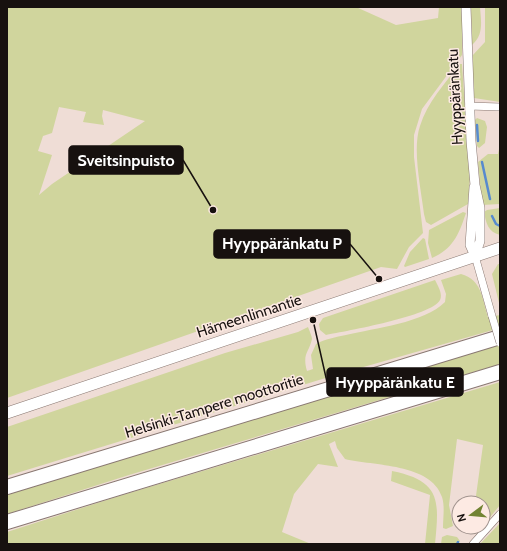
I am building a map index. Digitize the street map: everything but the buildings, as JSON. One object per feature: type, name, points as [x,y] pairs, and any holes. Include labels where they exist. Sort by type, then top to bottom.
[{"type":"highway","name":"Helsinki-Tampere moottoritie","points":[[7,487],[500,337]]},
{"type":"highway","points":[[7,522],[500,372]]},
{"type":"main road","name":"Hämeenlinnantie","points":[[7,413],[500,248]]},
{"type":"street","name":"Hyyppäränkatu","points":[[466,7],[469,106],[475,185],[480,208],[480,241],[475,256]]},
{"type":"street","points":[[469,106],[500,107]]},
{"type":"street","points":[[475,256],[500,343]]},
{"type":"street","points":[[473,544],[500,514]]},
{"type":"green space","points":[[7,7],[356,7],[396,25],[438,18],[439,7],[462,7],[462,55],[422,109],[414,135],[414,157],[423,233],[409,247],[397,269],[381,267],[7,398]],"holes":[[[59,107],[86,112],[83,122],[104,125],[102,116],[103,110],[145,121],[52,184],[39,195],[52,155],[38,151],[43,136],[52,133]]]},
{"type":"green space","points":[[471,7],[480,7],[481,23],[478,37],[472,45]]},
{"type":"green space","points":[[485,7],[500,7],[500,102],[474,98],[472,56],[485,42]]},
{"type":"green space","points":[[460,64],[462,64],[470,177],[468,204],[431,225],[426,222],[424,214],[417,157],[418,135],[427,109]]},
{"type":"green space","points":[[477,118],[485,121],[487,127],[485,143],[479,148],[477,146],[475,120]]},
{"type":"green space","points":[[500,144],[500,204],[482,205],[478,162],[488,154],[498,154]]},
{"type":"green space","points":[[500,208],[500,235],[496,234],[490,229],[484,212],[487,210]]},
{"type":"green space","points":[[463,212],[466,213],[461,228],[454,240],[445,250],[432,258],[428,243],[429,230]]},
{"type":"green space","points":[[423,238],[425,239],[429,259],[405,267],[404,266],[410,252]]},
{"type":"green space","points":[[498,264],[500,264],[500,307],[492,274]]},
{"type":"green space","points":[[461,274],[468,277],[477,285],[488,317],[500,315],[500,328],[332,376],[7,476],[7,427],[225,353],[298,332],[308,327],[312,339],[305,360],[307,371],[313,369],[311,355],[316,344],[331,338],[398,324],[425,315],[445,302],[446,294],[441,280]]},
{"type":"green space","points":[[435,280],[441,293],[441,298],[434,306],[422,312],[388,322],[326,335],[320,330],[319,324],[323,318]]},
{"type":"green space","points":[[500,345],[500,364],[129,475],[7,514],[7,494],[305,402]]},
{"type":"green space","points":[[500,382],[500,505],[491,516],[491,495],[476,495],[483,445],[457,439],[449,505],[451,527],[446,529],[443,528],[444,508],[442,497],[436,486],[426,478],[414,472],[400,468],[345,459],[337,448],[335,441],[329,444],[338,467],[318,464],[294,494],[282,532],[311,544],[7,544],[7,532],[116,497]]},
{"type":"green space","points":[[392,471],[408,475],[429,487],[434,496],[436,505],[437,516],[435,544],[425,544],[430,495],[391,481]]},
{"type":"green space","points":[[500,523],[500,544],[480,544],[489,535],[491,535],[491,532]]},
{"type":"green space","points":[[447,535],[457,537],[460,541],[458,544],[441,544],[442,537]]},
{"type":"waterway","points":[[477,125],[478,141]]},
{"type":"waterway","points":[[482,162],[490,199]]},
{"type":"waterway","points":[[492,216],[496,224],[500,226]]},
{"type":"place","name":"Sveitsinpuisto","points":[[213,210]]},
{"type":"place","name":"Hyyppäränkatu P","points":[[379,279]]},
{"type":"place","name":"Hyyppäränkatu E","points":[[313,320]]}]
